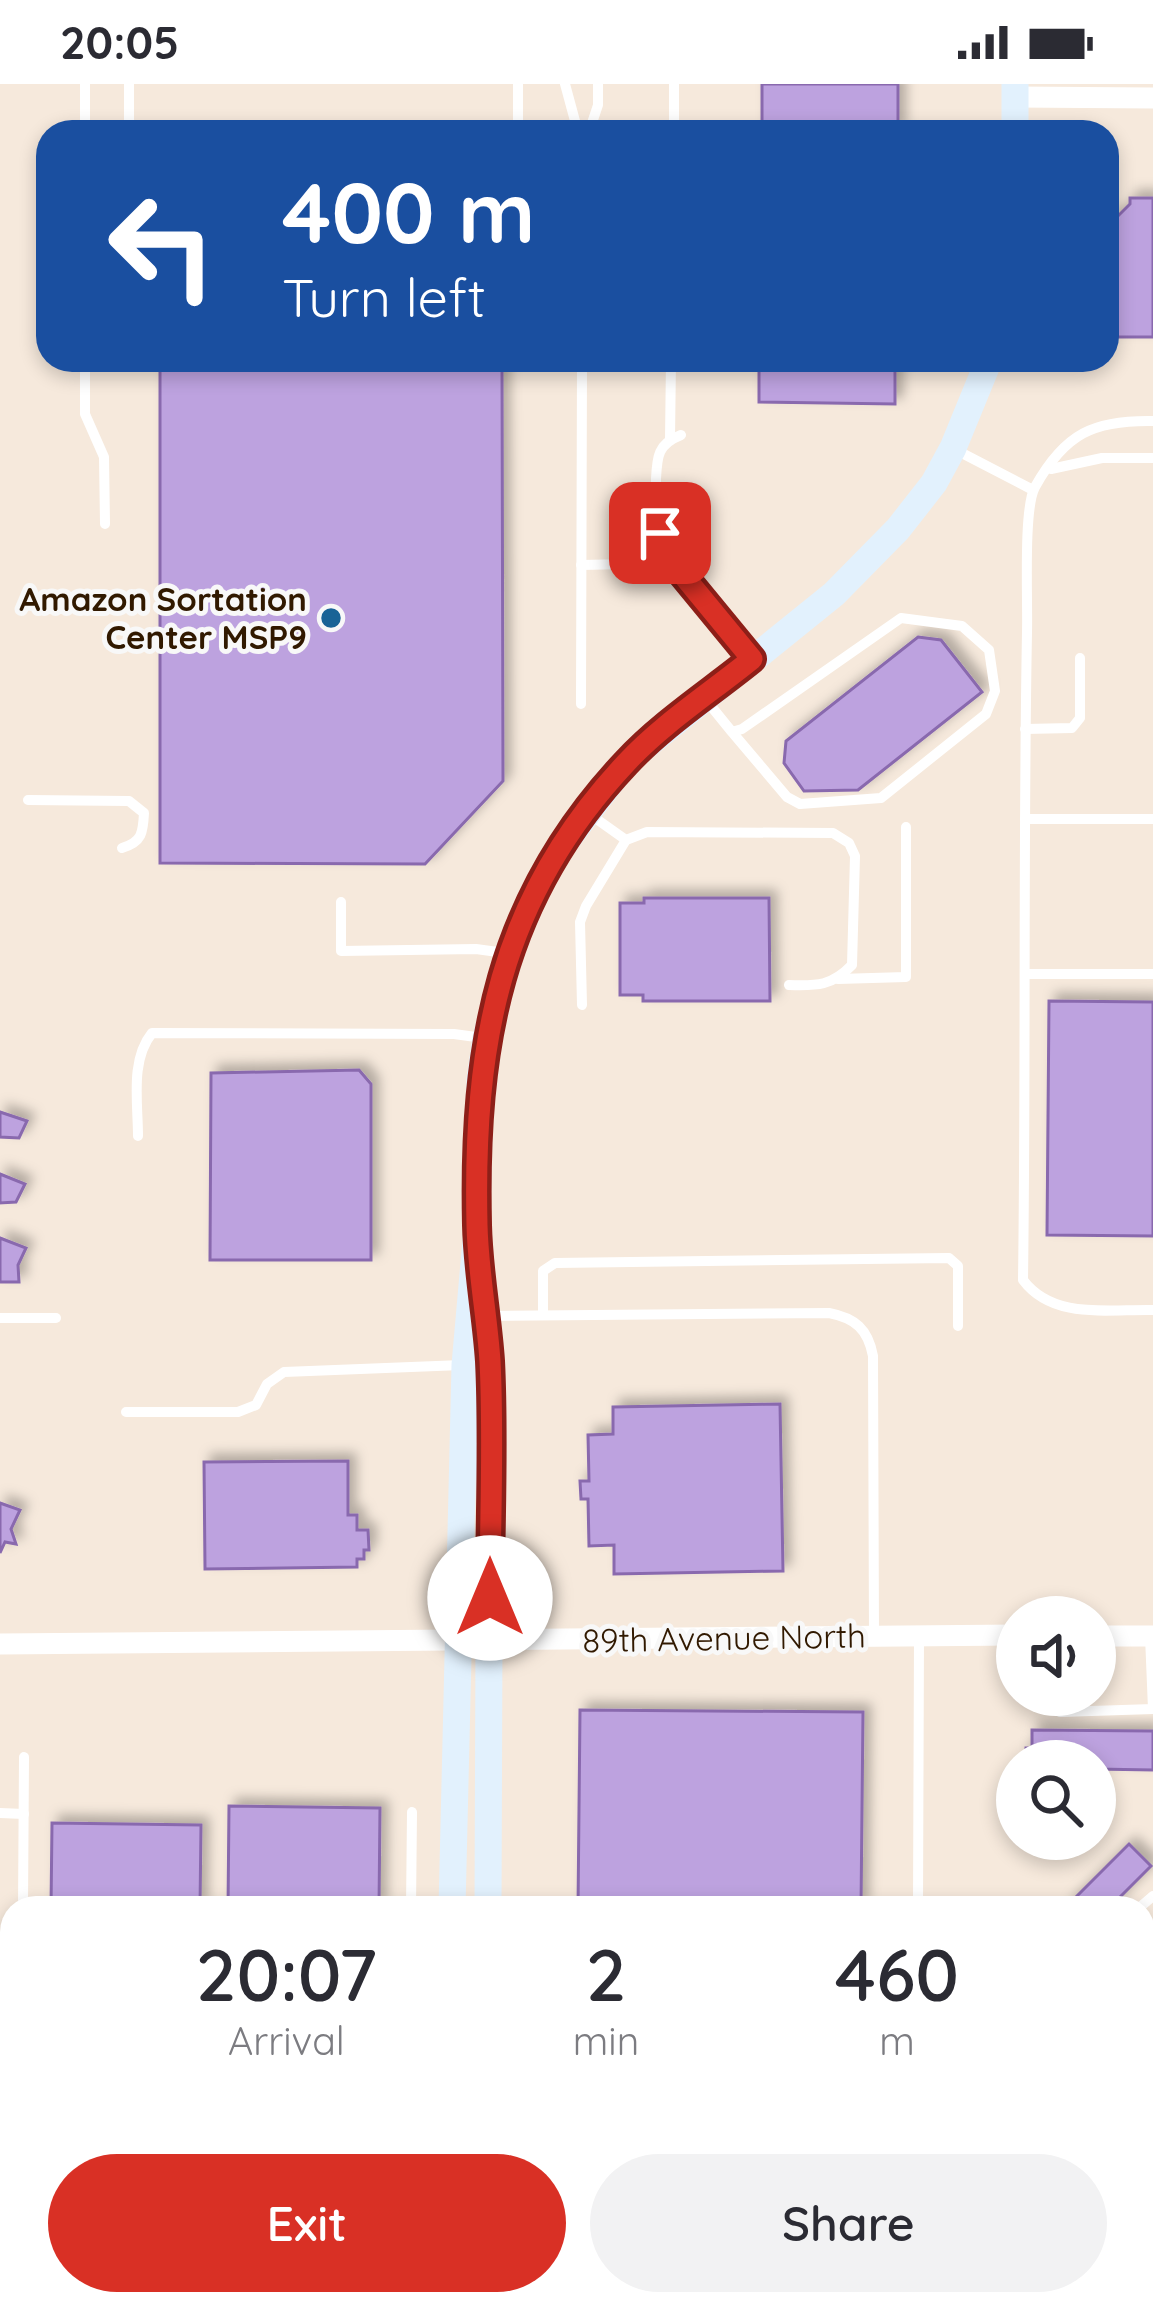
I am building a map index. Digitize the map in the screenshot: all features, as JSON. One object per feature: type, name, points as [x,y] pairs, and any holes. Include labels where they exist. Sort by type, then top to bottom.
[{"type":"street","points":[[1015,90],[1153,98]]},
{"type":"street","points":[[452,1896],[465,1365],[477,1229],[480,1078],[508,953],[530,900],[586,811],[627,761],[860,571],[934,483],[983,372]]},
{"type":"street","points":[[477,1229],[490,1366],[488,1896]]},
{"type":"street","name":"89th Avenue North","points":[[0,1644],[996,1635]]},
{"type":"street","points":[[1116,1636],[1152,1636]]},
{"type":"lane","points":[[85,84],[85,120]]},
{"type":"lane","points":[[129,84],[129,120]]},
{"type":"lane","points":[[518,84],[518,120]]},
{"type":"lane","points":[[593,120],[598,84]]},
{"type":"lane","points":[[674,84],[674,120]]},
{"type":"lane","points":[[567,88],[575,120]]},
{"type":"lane","points":[[86,372],[86,414],[104,457],[105,524]]},
{"type":"lane","points":[[581,704],[582,372]]},
{"type":"lane","points":[[672,372],[675,437],[656,454],[656,511],[673,563],[752,659]]},
{"type":"lane","points":[[1153,421],[1112,421],[1090,427],[1071,440],[1033,490],[1025,729],[1023,1280],[1036,1298],[1056,1306],[1153,1310]]},
{"type":"lane","points":[[952,448],[1033,490]]},
{"type":"lane","points":[[1048,471],[1070,462],[1102,458],[1153,458]]},
{"type":"lane","points":[[581,566],[673,563]]},
{"type":"lane","points":[[704,698],[732,732],[787,797],[800,804],[881,798],[986,714],[994,691],[989,650],[962,626],[901,619],[732,732]]},
{"type":"lane","points":[[1025,729],[1072,728],[1080,718],[1080,658]]},
{"type":"lane","points":[[28,800],[129,800],[144,813],[143,834],[136,844],[122,848]]},
{"type":"lane","points":[[586,811],[626,840]]},
{"type":"lane","points":[[1025,819],[1153,819]]},
{"type":"lane","points":[[789,985],[906,977],[906,827]]},
{"type":"lane","points":[[582,1005],[580,922],[626,840],[647,832],[833,833],[849,843],[855,856],[852,965],[838,979]]},
{"type":"lane","points":[[341,902],[341,951],[476,949],[508,953]]},
{"type":"lane","points":[[1027,974],[1153,974]]},
{"type":"lane","points":[[138,1136],[139,1063],[142,1046],[152,1033],[486,1038]]},
{"type":"lane","points":[[543,1315],[543,1270],[556,1263],[949,1258],[958,1266],[958,1326]]},
{"type":"lane","points":[[486,1316],[829,1313],[846,1316],[861,1326],[873,1356],[874,1636]]},
{"type":"lane","points":[[0,1318],[56,1318]]},
{"type":"lane","points":[[126,1412],[238,1412],[256,1405],[267,1384],[284,1372],[465,1365]]},
{"type":"lane","points":[[918,1896],[920,1636]]},
{"type":"lane","points":[[1116,1710],[1153,1709],[1152,1636]]},
{"type":"lane","points":[[23,1896],[24,1757]]},
{"type":"lane","points":[[412,1812],[412,1896]]},
{"type":"lane","points":[[0,1813],[24,1814]]},
{"type":"building","points":[[762,84],[898,84],[898,120],[762,120]]},
{"type":"building","points":[[1130,198],[1153,198],[1153,337],[1119,337],[1119,215]]},
{"type":"building","name":"Amazon Sortation Center MSP9","points":[[160,372],[502,372],[503,781],[425,864],[160,863]]},
{"type":"building","points":[[759,372],[895,372],[895,404],[759,402]]},
{"type":"building","points":[[918,637],[941,640],[982,692],[858,790],[804,791],[784,763],[786,741]]},
{"type":"building","points":[[644,898],[769,898],[770,1001],[643,1001],[643,995],[620,995],[620,903],[644,903]]},
{"type":"building","points":[[1049,1001],[1153,1002],[1153,1236],[1047,1235]]},
{"type":"building","points":[[359,1070],[371,1084],[371,1260],[210,1260],[211,1073]]},
{"type":"building","points":[[0,1112],[27,1121],[19,1138],[0,1137]]},
{"type":"building","points":[[0,1174],[25,1184],[16,1202],[0,1203]]},
{"type":"building","points":[[0,1238],[26,1248],[18,1265],[19,1282],[0,1282]]},
{"type":"building","points":[[780,1404],[783,1571],[614,1574],[614,1545],[589,1546],[588,1499],[581,1499],[580,1481],[589,1481],[588,1435],[613,1434],[613,1407]]},
{"type":"building","points":[[348,1461],[348,1515],[357,1515],[357,1530],[368,1530],[369,1550],[364,1550],[364,1559],[357,1559],[357,1567],[205,1569],[204,1462]]},
{"type":"building","points":[[0,1503],[20,1510],[11,1529],[16,1544],[5,1542],[0,1553]]},
{"type":"building","points":[[580,1710],[863,1712],[861,1896],[578,1896]]},
{"type":"building","points":[[1032,1730],[1153,1731],[1153,1770],[1116,1769],[1116,1740],[1032,1740]]},
{"type":"building","points":[[229,1806],[380,1808],[379,1896],[228,1896]]},
{"type":"building","points":[[52,1823],[201,1825],[200,1896],[51,1896]]},
{"type":"building","points":[[1129,1844],[1151,1866],[1121,1896],[1077,1896]]},
{"type":"place","name":"Amazon Sortation Center MSP9","points":[[331,618]]},
{"type":"route","points":[[490,1598],[490,1366],[477,1229],[478,1129],[480,1078],[499,983],[530,900],[586,811],[627,761],[752,659],[673,563],[660,533]]}]
